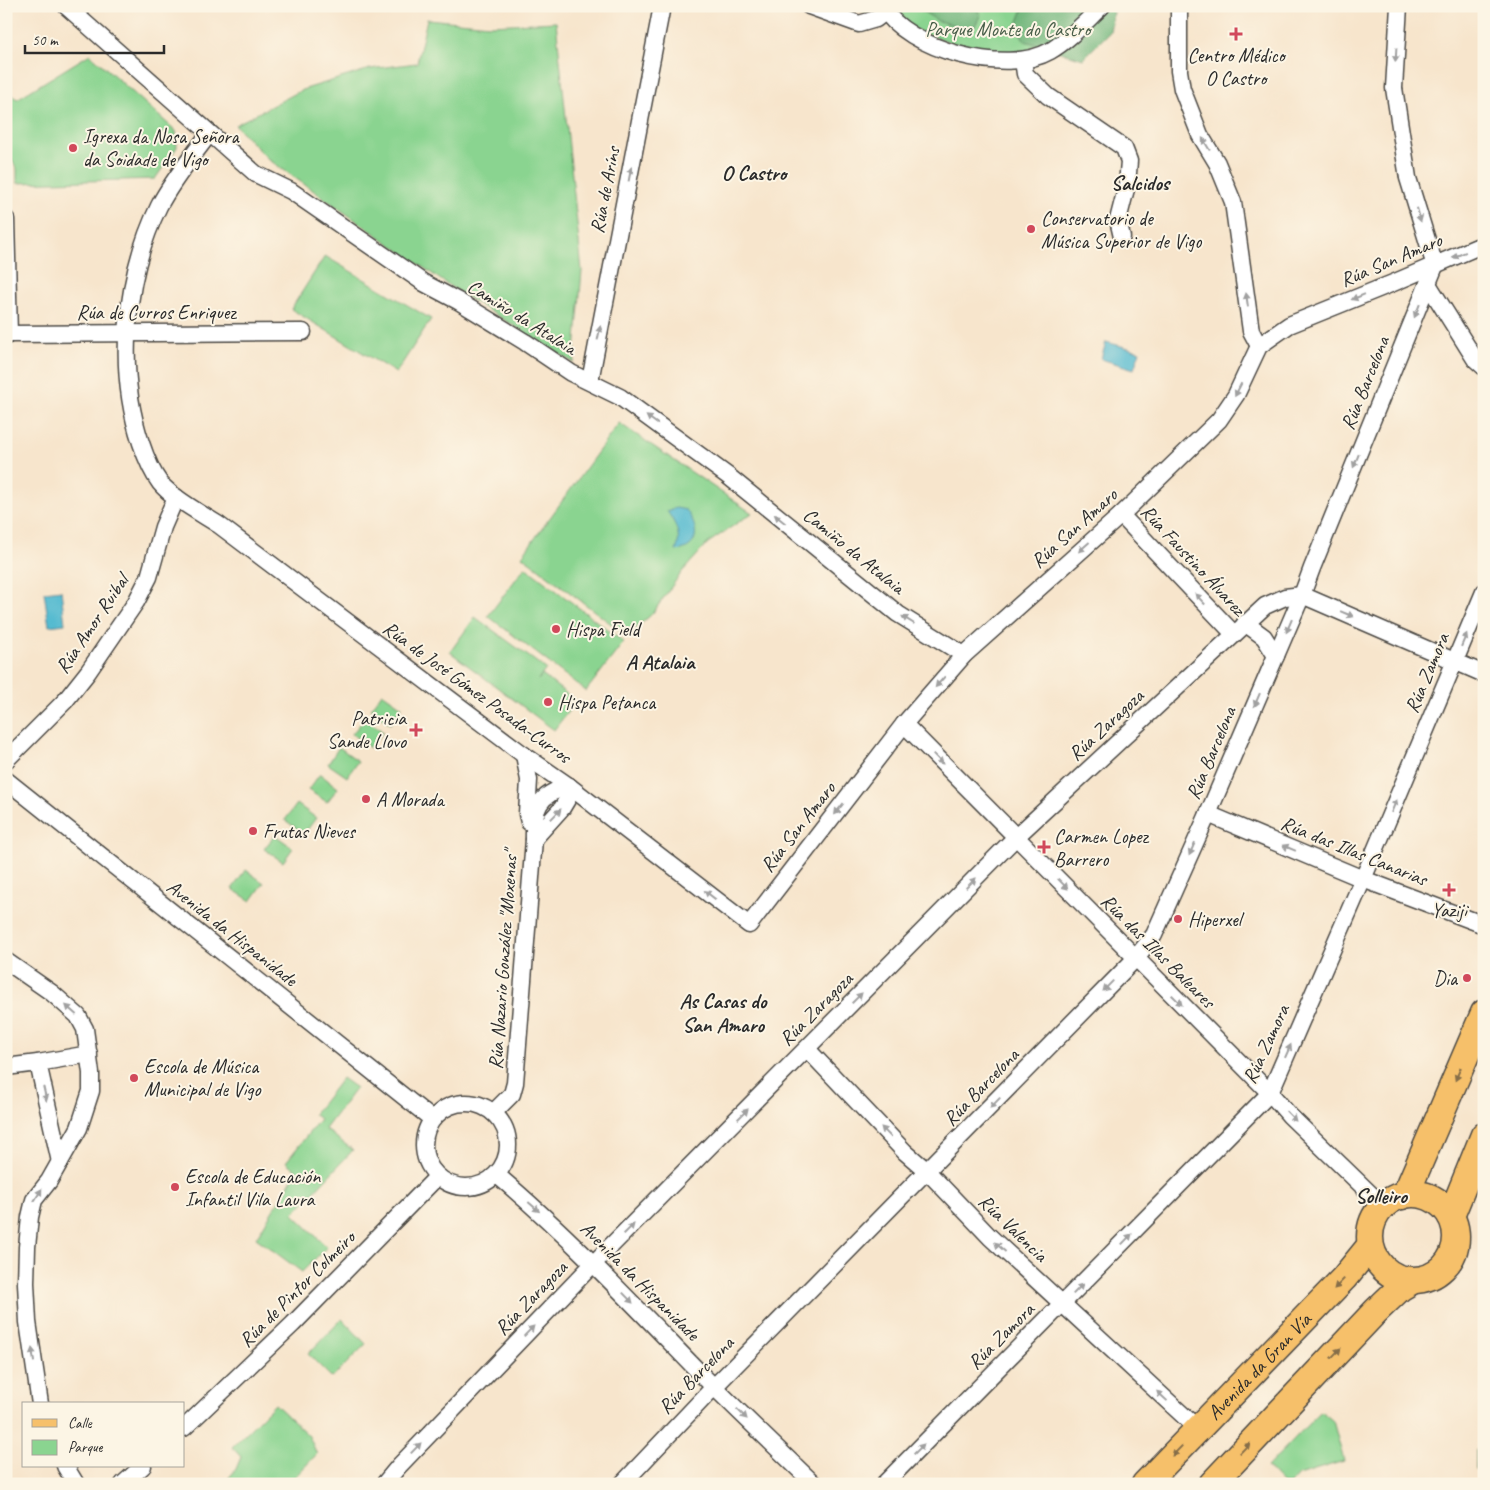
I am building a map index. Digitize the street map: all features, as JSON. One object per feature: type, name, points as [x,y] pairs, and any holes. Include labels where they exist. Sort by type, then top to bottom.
[{"type":"main road","points":[[1392,1201],[1416,1194],[1430,1197],[1442,1205],[1451,1216],[1456,1230],[1456,1239],[1451,1259],[1444,1268],[1434,1275],[1423,1280],[1412,1281],[1398,1278],[1385,1271],[1376,1260],[1370,1246],[1370,1235],[1376,1215],[1392,1201],[1409,1188],[1484,1013]]},
{"type":"main road","points":[[1451,1216],[1484,1135]]},
{"type":"main road","name":"Avenida da Gran Vía","points":[[1145,1484],[1344,1278],[1370,1246]]},
{"type":"main road","points":[[1212,1484],[1370,1318],[1400,1288],[1412,1281]]},
{"type":"street","name":"Camiño da Atalaia","points":[[66,6],[256,174],[292,191],[424,283],[458,301],[525,342],[571,373],[620,397],[728,476],[898,614],[964,655]]},
{"type":"street","name":"Rúa de Aríns","points":[[590,381],[662,6]]},
{"type":"street","points":[[809,6],[859,24],[876,19],[883,9],[899,27],[919,40],[954,54],[984,59],[1023,60],[1050,52],[1102,6]]},
{"type":"street","points":[[1178,6],[1179,71],[1182,89],[1200,134],[1217,163],[1234,202],[1251,331],[1259,346]]},
{"type":"street","points":[[1400,6],[1394,88],[1408,178],[1435,266]]},
{"type":"street","points":[[1023,60],[1025,74],[1048,96],[1124,148],[1129,161],[1127,185],[1118,220],[1122,236]]},
{"type":"street","points":[[176,497],[162,486],[153,473],[138,434],[132,412],[126,368],[126,334],[131,296],[139,264],[148,233],[159,206],[176,176],[209,134]]},
{"type":"street","points":[[6,219],[8,335]]},
{"type":"street","name":"Rúa San Amaro","points":[[749,925],[904,724],[964,655],[1121,515],[1219,420],[1236,395],[1259,346],[1289,325],[1435,266],[1484,244]]},
{"type":"street","name":"Rúa Barcelona","points":[[622,1484],[714,1386],[1135,959],[1154,935],[1302,595],[1435,266]]},
{"type":"street","points":[[1428,284],[1475,359],[1484,367]]},
{"type":"street","name":"Rúa de Curros Enriquez","points":[[8,335],[303,332]]},
{"type":"street","name":"Rúa de José Gómez Posada-Curros","points":[[176,497],[219,526],[524,755],[569,786],[749,925]]},
{"type":"street","name":"Rúa Amor Ruibal","points":[[6,760],[64,701],[88,672],[136,602],[149,577],[163,527],[176,497]]},
{"type":"street","name":"Rúa Faustino Álvarez","points":[[1121,515],[1240,629]]},
{"type":"street","name":"Rúa Zamora","points":[[884,1484],[1270,1093],[1484,592]]},
{"type":"street","points":[[1302,595],[1484,674]]},
{"type":"street","name":"Rúa Zaragoza","points":[[384,1484],[405,1459],[594,1263],[1017,836],[1265,606],[1285,597],[1302,595]]},
{"type":"street","points":[[1240,629],[1264,637],[1276,656]]},
{"type":"street","name":"Rúa das Illas Baleares","points":[[904,724],[998,821],[1017,836],[1135,959],[1270,1093],[1290,1116],[1392,1201]]},
{"type":"street","points":[[524,755],[529,780],[527,814],[534,839]]},
{"type":"street","name":"Avenida da Hispanidade","points":[[6,780],[432,1119]]},
{"type":"street","name":"Rúa Nazario González \"Moxenas\"","points":[[494,1112],[512,1094],[515,1083],[534,839],[562,808],[568,798],[569,786]]},
{"type":"street","name":"Rúa das Illas Canarias","points":[[1208,814],[1363,879],[1484,925]]},
{"type":"street","points":[[6,962],[52,993],[78,1016],[85,1029],[89,1054],[91,1091],[79,1128],[49,1181],[34,1200],[30,1217],[26,1283],[28,1322],[40,1402]]},
{"type":"street","name":"Rúa Valencia","points":[[807,1049],[990,1237],[1198,1429]]},
{"type":"street","points":[[6,1068],[89,1054]]},
{"type":"street","points":[[38,1063],[60,1162]]},
{"type":"street","points":[[462,1103],[484,1106],[494,1112],[503,1123],[508,1136],[505,1164],[497,1175],[486,1183],[474,1187],[448,1184],[437,1177],[429,1167],[423,1142],[426,1130],[432,1119],[440,1111],[462,1103]]},
{"type":"street","name":"Avenida da Hispanidade","points":[[497,1175],[544,1215],[594,1263],[714,1386],[814,1484]]},
{"type":"street","name":"Rúa de Pintor Colmeiro","points":[[185,1427],[293,1324],[437,1177]]},
{"type":"street","points":[[66,1468],[76,1484]]},
{"type":"street","points":[[123,1484],[141,1468]]},
{"type":"green space","name":"Parque Monte do Castro","points":[[848,6],[1088,6],[1062,32],[1023,53],[992,53],[955,44]]},
{"type":"green space","points":[[914,6],[972,6],[981,14],[973,30],[938,21]]},
{"type":"green space","points":[[1024,6],[1114,6],[1110,32],[1083,59],[1025,41],[1016,27]]},
{"type":"green space","points":[[427,19],[490,25],[556,22],[582,271],[574,363],[454,289],[268,159],[235,125],[302,90],[370,69],[417,63]]},
{"type":"green space","points":[[90,54],[176,131],[177,147],[155,179],[17,183],[17,169],[6,150],[6,91],[17,99]]},
{"type":"green space","points":[[325,256],[431,319],[396,373],[291,309]]},
{"type":"green space","points":[[619,423],[752,513],[708,543],[682,572],[652,614],[627,636],[522,556]]},
{"type":"green space","name":"Hispa Field","points":[[525,567],[624,642],[586,691],[488,616]]},
{"type":"green space","points":[[475,617],[546,669],[538,680],[542,675],[576,701],[554,730],[450,652]]},
{"type":"green space","points":[[382,693],[402,707],[390,724],[371,709]]},
{"type":"green space","points":[[365,718],[383,732],[370,748],[352,734]]},
{"type":"green space","points":[[339,747],[358,761],[347,777],[328,764]]},
{"type":"green space","points":[[320,774],[338,788],[327,802],[308,790]]},
{"type":"green space","points":[[297,804],[316,818],[304,834],[285,820]]},
{"type":"green space","points":[[275,835],[293,848],[283,862],[264,849]]},
{"type":"green space","points":[[246,870],[264,883],[251,901],[232,889]]},
{"type":"green space","points":[[342,1078],[356,1088],[325,1129],[353,1150],[293,1214],[327,1247],[302,1272],[256,1238],[297,1171],[286,1162],[320,1119],[314,1114]]},
{"type":"green space","points":[[342,1319],[366,1344],[332,1378],[308,1354]]},
{"type":"green space","points":[[275,1404],[309,1436],[317,1454],[288,1484],[224,1484],[236,1469],[241,1457],[232,1447]]},
{"type":"green space","points":[[1321,1411],[1333,1421],[1344,1461],[1298,1475],[1290,1484],[1283,1484],[1267,1467]]},
{"type":"green space","points":[[1484,1440],[1484,1474],[1476,1469],[1476,1449]]},
{"type":"water","points":[[1106,342],[1140,351],[1134,369],[1101,359]]},
{"type":"water","points":[[676,508],[686,510],[693,523],[695,536],[690,546],[676,551],[678,545],[677,530],[667,511]]},
{"type":"water","points":[[61,590],[65,624],[49,626],[44,592]]},
{"type":"place","name":"Centro Médico O Castro","points":[[1236,34]]},
{"type":"place","name":"Igrexa da Nosa Señora da Soidade de Vigo","points":[[73,148]]},
{"type":"place","name":"Conservatorio de Música Superior de Vigo","points":[[1031,229]]},
{"type":"place","name":"Hispa Field","points":[[556,629]]},
{"type":"place","name":"Hispa Petanca","points":[[548,702]]},
{"type":"place","name":"Patricia Sande Llovo","points":[[416,730]]},
{"type":"place","name":"A Morada","points":[[366,799]]},
{"type":"place","name":"Frutas Nieves","points":[[253,831]]},
{"type":"place","name":"Carmen Lopez Barrero","points":[[1044,847]]},
{"type":"place","name":"Yaziji","points":[[1449,890]]},
{"type":"place","name":"Hiperxel","points":[[1178,919]]},
{"type":"place","name":"Dia","points":[[1467,978]]},
{"type":"place","name":"Escola de Música Municipal de Vigo","points":[[134,1078]]},
{"type":"place","name":"Escola de Educación Infantil Vila Laura","points":[[175,1187]]},
{"type":"district","name":"O Castro","points":[[754,173]]},
{"type":"district","name":"Salcidos","points":[[1140,183]]},
{"type":"district","name":"A Atalaia","points":[[660,662]]},
{"type":"district","name":"As Casas do San Amaro","points":[[723,1013]]},
{"type":"district","name":"Solleiro","points":[[1381,1196]]}]
